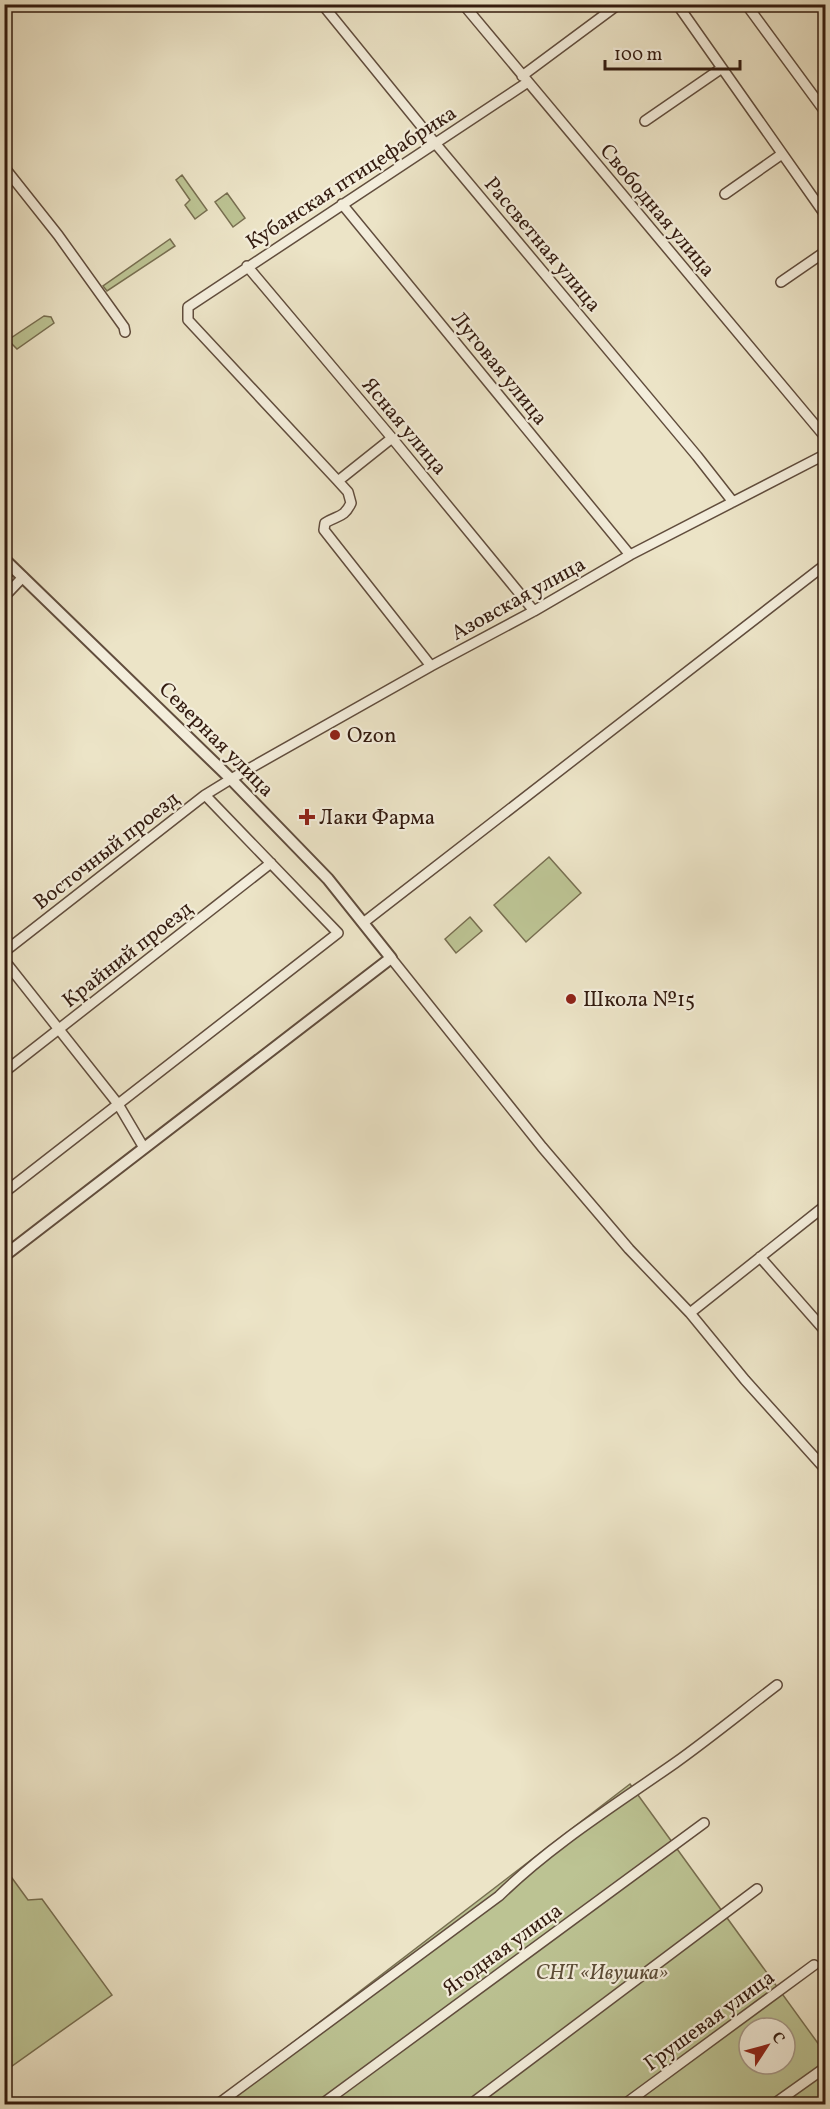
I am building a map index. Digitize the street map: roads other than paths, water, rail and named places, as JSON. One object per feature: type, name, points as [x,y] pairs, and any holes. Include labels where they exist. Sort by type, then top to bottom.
[{"type":"street","name":"Свободная улица","points":[[463,4],[825,438]]},
{"type":"street","name":"Кубанская птицефабрика","points":[[338,481],[188,320],[188,307],[435,144],[525,79],[619,4]]},
{"type":"street","points":[[677,4],[825,216]]},
{"type":"street","points":[[746,4],[825,113]]},
{"type":"street","name":"Рассветная улица","points":[[329,7],[435,144],[733,502]]},
{"type":"street","points":[[645,121],[722,68]]},
{"type":"street","points":[[725,194],[782,154]]},
{"type":"street","points":[[4,167],[84,272],[124,327],[125,332]]},
{"type":"street","name":"Луговая улица","points":[[342,204],[630,555]]},
{"type":"street","points":[[781,282],[825,251]]},
{"type":"street","name":"Ясная улица","points":[[248,266],[534,611]]},
{"type":"street","points":[[392,438],[338,481],[348,492],[351,503],[347,512],[325,523],[324,530],[431,666]]},
{"type":"street","name":"Азовская улица","points":[[231,778],[534,611],[630,555],[825,454]]},
{"type":"street","name":"Северная улица","points":[[4,559],[231,778],[328,879],[391,958]]},
{"type":"street","points":[[363,923],[825,564]]},
{"type":"street","points":[[4,597],[23,577]]},
{"type":"street","name":"Восточный проезд","points":[[4,952],[205,795],[231,778]]},
{"type":"street","points":[[4,1193],[338,933],[205,795]]},
{"type":"street","name":"Крайний проезд","points":[[4,1072],[271,863]]},
{"type":"street","points":[[4,1257],[391,958],[629,1249],[690,1313],[745,1380],[825,1470]]},
{"type":"street","points":[[4,960],[118,1104],[144,1148]]},
{"type":"street","points":[[690,1313],[825,1205]]},
{"type":"street","points":[[760,1257],[825,1332]]},
{"type":"street","points":[[218,2104],[499,1896],[522,1874],[606,1810],[676,1762],[777,1685]]},
{"type":"street","name":"Ягодная улица","points":[[322,2104],[704,1823]]},
{"type":"street","points":[[471,2104],[757,1889]]},
{"type":"street","name":"Грушевая улица","points":[[625,2104],[814,1965]]},
{"type":"street","points":[[774,2104],[825,2067]]},
{"type":"place","name":"Ozon","points":[[335,735]]},
{"type":"place","name":"Лаки Фарма","points":[[307,817]]},
{"type":"place","name":"Школа №15","points":[[571,999]]},
{"type":"park label","name":"СНТ «Ивушка»","points":[[602,1972]]}]
